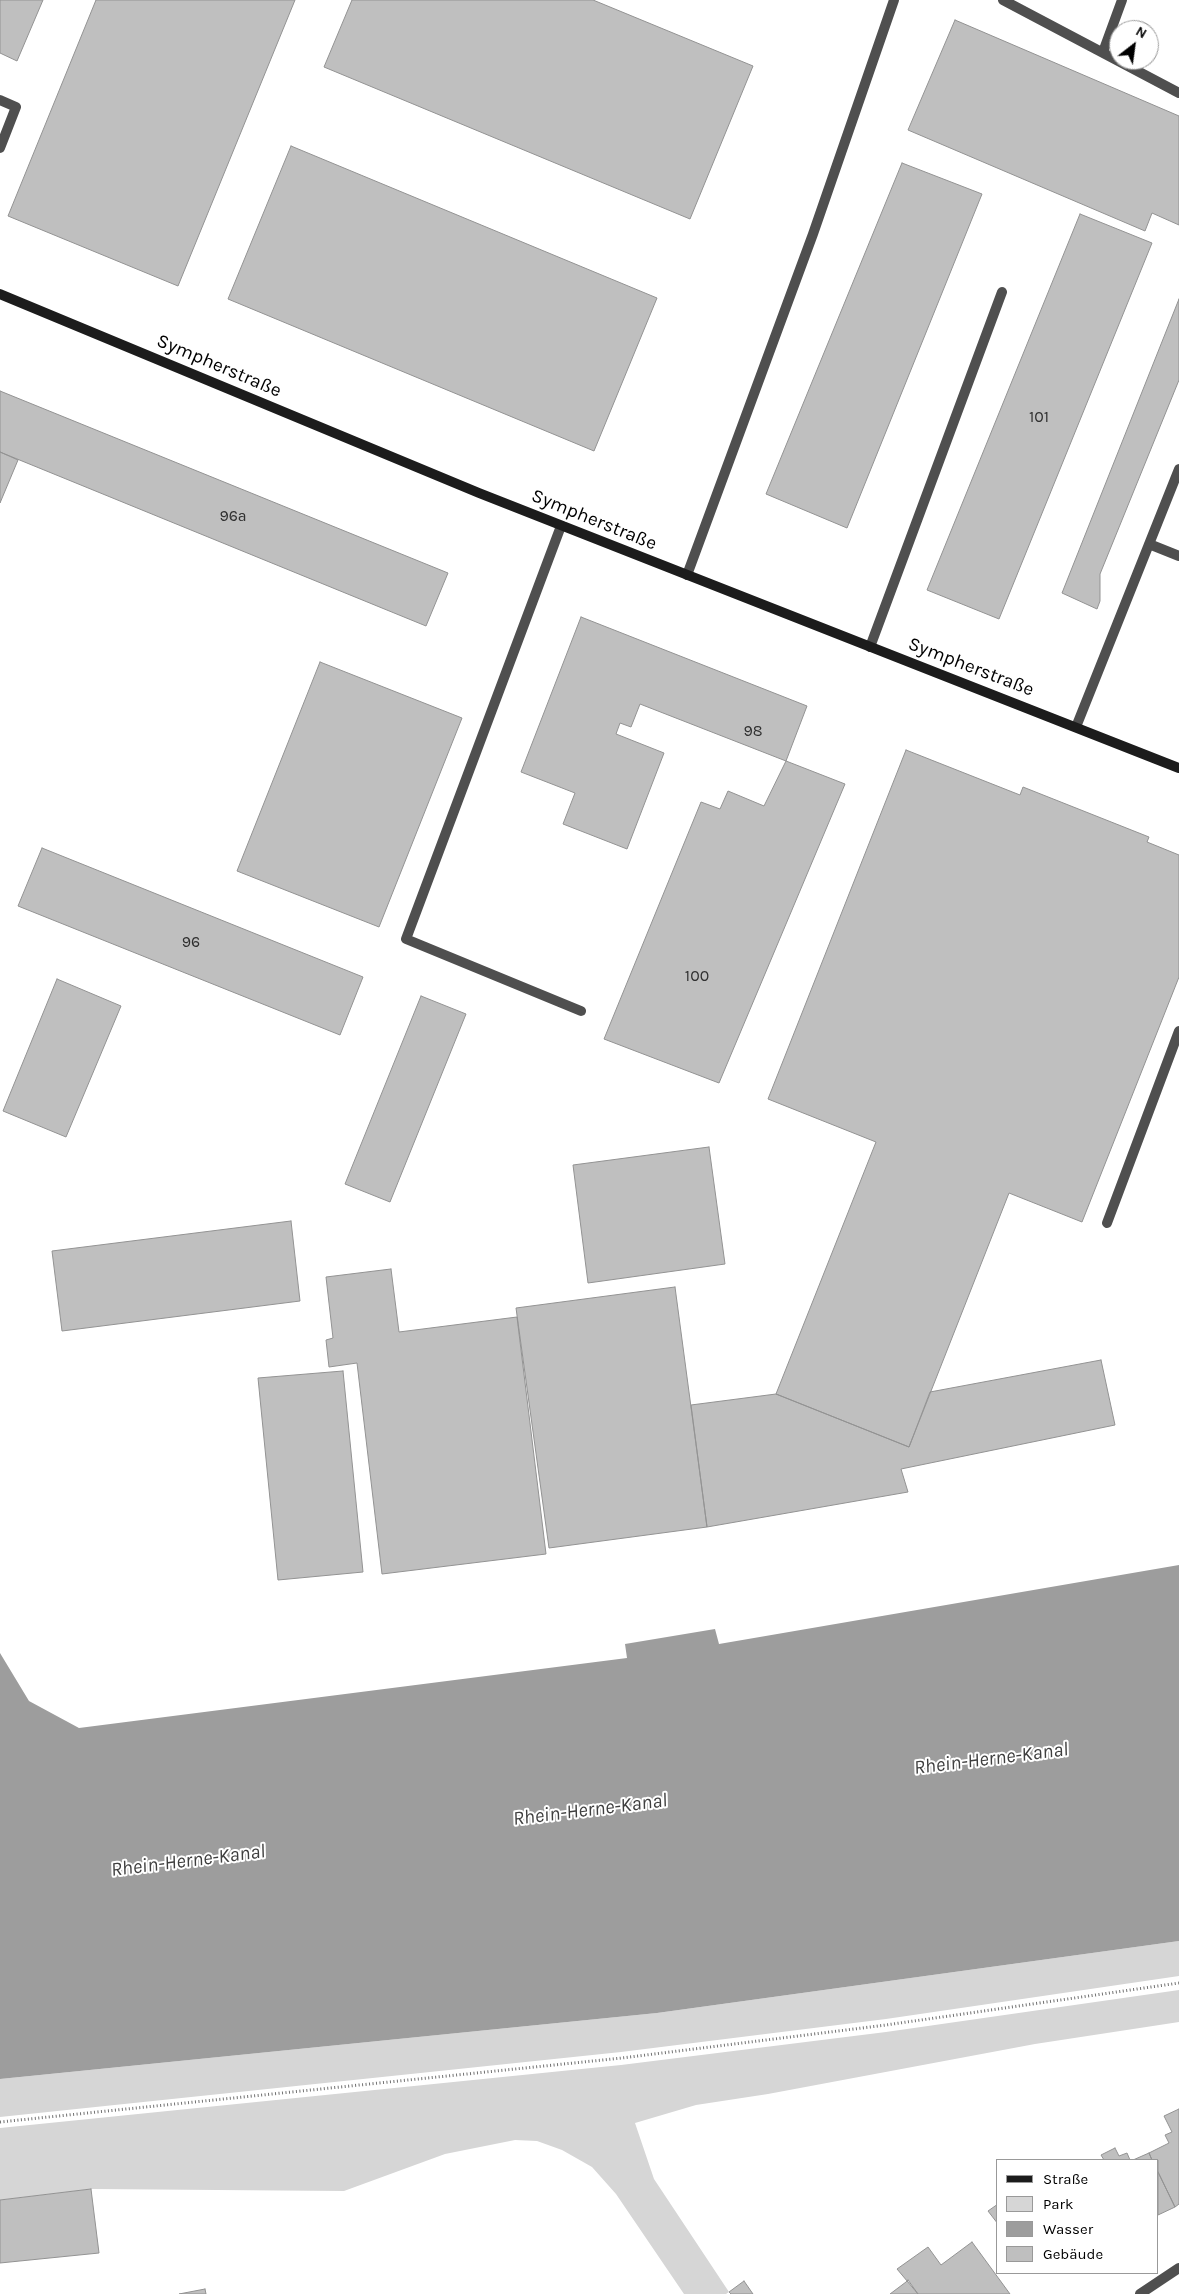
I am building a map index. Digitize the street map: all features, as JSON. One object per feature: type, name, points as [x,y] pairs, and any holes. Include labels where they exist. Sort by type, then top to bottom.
[{"type":"street","points":[[686,575],[813,234],[894,0]]},
{"type":"street","points":[[1003,0],[1179,93]]},
{"type":"street","points":[[1104,52],[1122,0]]},
{"type":"street","points":[[0,100],[16,108],[0,148]]},
{"type":"street","points":[[870,647],[1002,292]]},
{"type":"street","name":"Sympherstraße","points":[[0,294],[561,526],[1179,768]]},
{"type":"street","points":[[1076,727],[1179,469]]},
{"type":"street","points":[[561,526],[406,939],[581,1011]]},
{"type":"street","points":[[1149,544],[1179,556]]},
{"type":"street","points":[[1107,1223],[1179,1031]]},
{"type":"street","points":[[1140,2294],[1179,2268]]},
{"type":"path","points":[[0,2122],[622,2058],[886,2026],[1179,1982]]},
{"type":"green space","points":[[1179,1941],[1179,1976],[886,2019],[621,2052],[0,2117],[0,2079],[657,2013]]},
{"type":"green space","points":[[1179,1990],[1179,2022],[1035,2044],[768,2094],[696,2105],[635,2123],[654,2179],[729,2292],[726,2294],[684,2294],[616,2194],[592,2167],[562,2150],[537,2141],[515,2140],[445,2154],[344,2191],[91,2189],[0,2200],[0,2128],[621,2065],[886,2032]]},
{"type":"water","name":"Rhein-Herne-Kanal","points":[[1179,1565],[1179,1941],[657,2013],[0,2079],[0,1653],[29,1701],[79,1728],[627,1658],[625,1644],[715,1629],[719,1644]]},
{"type":"building","points":[[0,0],[43,0],[17,61],[0,53]]},
{"type":"building","points":[[96,0],[295,0],[178,286],[8,216]]},
{"type":"building","points":[[352,0],[593,0],[753,66],[690,219],[324,67]]},
{"type":"building","points":[[955,20],[1179,116],[1179,225],[1152,213],[1145,231],[908,130]]},
{"type":"building","points":[[291,146],[657,298],[594,451],[228,299]]},
{"type":"building","points":[[902,163],[982,194],[847,528],[766,494]]},
{"type":"building","points":[[1080,214],[1152,243],[999,619],[927,590]]},
{"type":"building","points":[[1179,299],[1179,380],[1100,574],[1100,601],[1097,609],[1062,593]]},
{"type":"building","points":[[0,391],[448,573],[426,626],[0,452]]},
{"type":"building","points":[[0,452],[18,460],[0,503]]},
{"type":"building","points":[[581,617],[807,706],[786,761],[640,704],[631,727],[620,723],[616,734],[664,753],[627,849],[563,824],[575,793],[521,772]]},
{"type":"building","points":[[320,662],[462,718],[379,927],[237,871]]},
{"type":"building","points":[[906,750],[1020,795],[1023,787],[1149,837],[1147,842],[1179,855],[1179,977],[1082,1222],[1009,1193],[909,1447],[776,1394],[876,1142],[768,1099]]},
{"type":"building","points":[[786,761],[845,784],[719,1083],[604,1039],[701,802],[720,809],[728,791],[764,806]]},
{"type":"building","points":[[42,848],[363,977],[340,1035],[18,906]]},
{"type":"building","points":[[57,979],[121,1006],[66,1137],[3,1111]]},
{"type":"building","points":[[421,996],[466,1014],[390,1202],[345,1184]]},
{"type":"building","points":[[709,1147],[725,1264],[588,1283],[573,1165]]},
{"type":"building","points":[[291,1221],[300,1301],[62,1331],[52,1251]]},
{"type":"building","points":[[391,1269],[399,1332],[517,1317],[546,1554],[382,1574],[357,1363],[329,1367],[326,1340],[333,1338],[326,1277]]},
{"type":"building","points":[[675,1287],[707,1527],[549,1548],[516,1308]]},
{"type":"building","points":[[1101,1360],[1115,1425],[901,1469],[908,1492],[707,1527],[691,1405],[776,1394],[909,1447],[930,1392]]},
{"type":"building","points":[[343,1371],[363,1572],[278,1580],[258,1378]]},
{"type":"building","points":[[1179,2109],[1179,2204],[1175,2207],[1159,2174],[1159,2159],[1152,2159],[1149,2153],[1169,2143],[1165,2135],[1172,2132],[1164,2116]]},
{"type":"building","points":[[1115,2148],[1119,2156],[1127,2153],[1130,2159],[1103,2159],[1101,2155]]},
{"type":"building","points":[[1149,2153],[1152,2159],[1135,2159]]},
{"type":"building","points":[[1159,2174],[1175,2207],[1159,2215]]},
{"type":"building","points":[[91,2189],[99,2253],[0,2263],[0,2200]]},
{"type":"building","points":[[996,2205],[996,2221],[988,2211]]},
{"type":"building","points":[[972,2242],[1010,2294],[918,2294],[897,2269],[928,2247],[941,2265]]},
{"type":"building","points":[[908,2280],[918,2294],[890,2294],[906,2282]]},
{"type":"building","points":[[744,2281],[753,2294],[731,2294],[729,2292]]},
{"type":"building","points":[[205,2289],[206,2294],[179,2294]]}]
